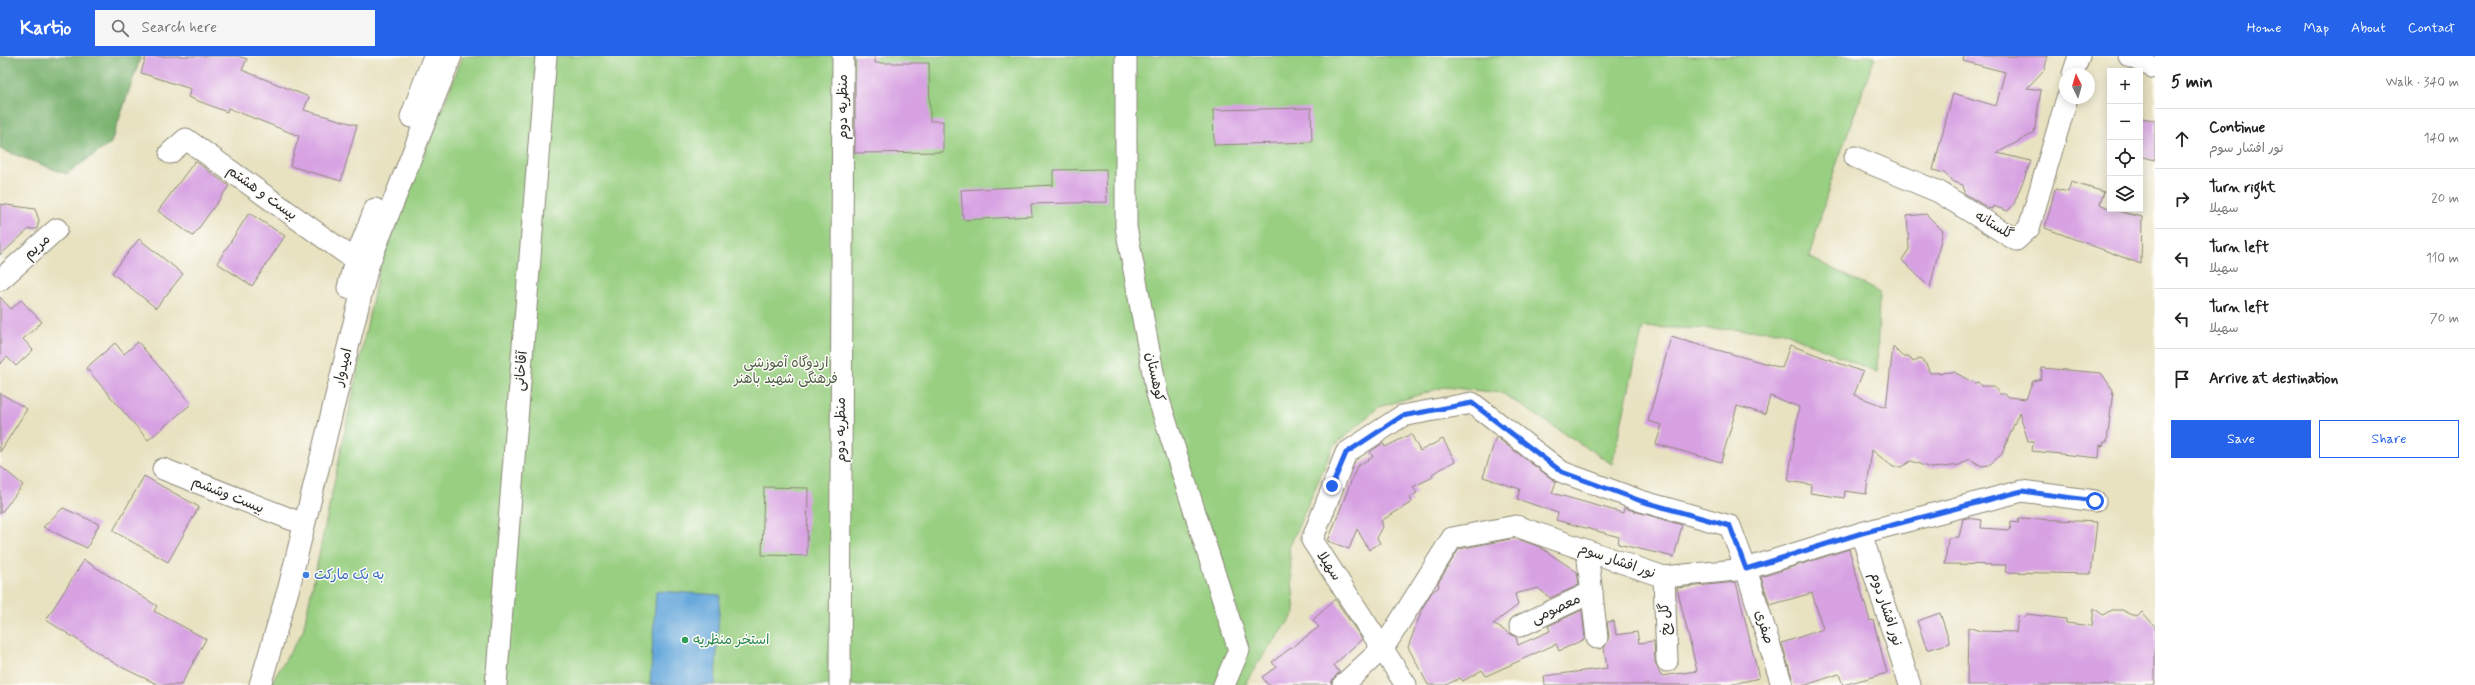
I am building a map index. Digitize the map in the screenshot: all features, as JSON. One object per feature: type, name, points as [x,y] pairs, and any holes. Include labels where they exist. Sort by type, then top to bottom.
[{"type":"street","name":"امیدوار","points":[[409,142],[434,56]]},
{"type":"street","name":"امیدوار","points":[[249,685],[361,263],[409,142],[450,56]]},
{"type":"street","name":"آقاخانی","points":[[496,685],[546,56]]},
{"type":"street","name":"منظریه دوم","points":[[840,685],[843,56]]},
{"type":"street","name":"کوهستان","points":[[1126,56],[1126,227],[1157,394],[1239,650],[1224,685]]},
{"type":"street","points":[[2075,68],[2079,56]]},
{"type":"street","points":[[2129,56],[2155,68]]},
{"type":"street","name":"گلستانه","points":[[1855,157],[1939,192],[2016,240],[2029,228],[2065,104]]},
{"type":"street","name":"بیست و هشتم","points":[[170,153],[186,139],[361,263]]},
{"type":"street","name":"مریم","points":[[0,280],[57,229]]},
{"type":"street","name":"امیدوار","points":[[260,685],[289,587],[361,263]]},
{"type":"street","name":"سهیلا","points":[[1406,685],[1384,648],[1312,540],[1346,453],[1402,416],[1472,403],[1562,472],[1641,501],[1730,526],[1746,569]]},
{"type":"street","name":"بیست وششم","points":[[163,469],[293,520]]},
{"type":"street","name":"نور افشار سوم","points":[[1343,685],[1384,648],[1452,538],[1516,526],[1664,577],[1746,569],[1862,533],[2022,491],[2095,501]]},
{"type":"street","name":"نور افشار دوم","points":[[1862,533],[1910,685]]},
{"type":"street","name":"معصومی","points":[[1587,551],[1597,638]]},
{"type":"street","name":"صفری","points":[[1746,569],[1782,685]]},
{"type":"street","name":"گل یخ","points":[[1664,577],[1667,661]]},
{"type":"street","name":"معصومی","points":[[1520,626],[1592,592]]},
{"type":"green space","points":[[0,56],[141,56],[111,143],[66,174],[0,149]]},
{"type":"green space","name":"اردوگاه آموزشی فرهنگی شهید باهنر","points":[[463,56],[1875,56],[1833,174],[1809,257],[1879,292],[1877,372],[1781,331],[1643,327],[1612,464],[1502,393],[1444,387],[1379,407],[1333,447],[1289,548],[1295,613],[1258,663],[1246,682],[1248,685],[270,685],[303,631],[379,269]]},
{"type":"water","name":"استخر منظریه","points":[[656,591],[720,595],[715,685],[650,685]]},
{"type":"building","points":[[146,56],[238,56],[247,59],[242,70],[309,97],[304,110],[357,125],[341,181],[290,166],[299,136],[228,108],[227,112],[188,97],[191,89],[141,73]]},
{"type":"building","points":[[855,56],[875,56],[875,63],[929,63],[930,121],[943,121],[943,152],[855,153]]},
{"type":"building","points":[[1964,56],[2048,56],[2044,70],[2027,88],[2041,90],[2034,133],[1997,153],[2031,161],[2014,204],[2008,211],[1993,206],[1992,209],[1988,208],[1964,193],[1963,185],[1954,182],[1944,173],[1933,170],[1953,93],[1996,106],[2005,72],[1963,61]]},
{"type":"building","points":[[1311,108],[1312,142],[1214,145],[1213,110]]},
{"type":"building","points":[[2143,118],[2155,120],[2155,160],[2143,157]]},
{"type":"building","points":[[195,161],[229,186],[193,236],[158,211]]},
{"type":"building","points":[[1106,169],[1107,202],[1031,204],[1032,216],[963,220],[961,190],[1053,185],[1053,170]]},
{"type":"building","points":[[2071,182],[2104,192],[2100,204],[2107,208],[2107,212],[2122,212],[2142,217],[2141,264],[2045,228],[2055,189],[2068,192]]},
{"type":"building","points":[[0,204],[35,209],[39,220],[37,229],[29,229],[0,255]]},
{"type":"building","points":[[249,213],[285,236],[252,286],[217,263]]},
{"type":"building","points":[[1926,214],[1943,231],[1930,288],[1902,260],[1909,249],[1907,216]]},
{"type":"building","points":[[139,239],[183,274],[156,308],[112,273]]},
{"type":"building","points":[[0,297],[11,309],[21,300],[42,322],[23,339],[33,350],[16,366],[7,357],[0,364]]},
{"type":"building","points":[[1671,337],[1782,368],[1790,345],[1863,372],[1854,395],[1886,407],[1893,347],[1902,356],[1909,356],[1913,362],[1920,359],[1926,364],[1930,373],[1954,372],[1974,383],[1978,382],[1981,386],[1990,386],[1997,389],[1999,394],[2004,394],[2008,397],[2026,399],[2033,381],[2041,379],[2042,368],[2101,373],[2113,390],[2107,442],[2104,442],[2103,446],[2100,445],[2099,458],[2032,451],[2033,441],[2028,441],[2019,412],[2002,454],[1989,465],[1982,466],[1970,459],[1959,465],[1944,467],[1930,468],[1911,461],[1901,467],[1893,467],[1872,450],[1866,494],[1845,491],[1844,498],[1810,493],[1812,485],[1788,481],[1799,407],[1770,396],[1765,414],[1737,406],[1721,462],[1656,444],[1662,425],[1648,421]]},
{"type":"building","points":[[138,342],[191,404],[148,440],[86,368],[115,343],[124,354]]},
{"type":"building","points":[[0,393],[27,409],[0,452]]},
{"type":"building","points":[[1411,434],[1420,451],[1443,439],[1455,461],[1432,474],[1433,477],[1413,487],[1417,493],[1410,497],[1412,502],[1381,521],[1383,527],[1377,538],[1380,543],[1369,550],[1357,529],[1349,549],[1328,541],[1357,466],[1373,457],[1370,452],[1383,443],[1385,447]]},
{"type":"building","points":[[1496,437],[1556,482],[1552,493],[1623,513],[1624,508],[1682,525],[1674,557],[1618,544],[1619,537],[1556,520],[1558,513],[1517,499],[1520,489],[1483,477]]},
{"type":"building","points":[[0,466],[23,485],[0,514]]},
{"type":"building","points":[[144,476],[199,507],[168,562],[113,531]]},
{"type":"building","points":[[764,487],[808,488],[807,556],[762,555]]},
{"type":"building","points":[[63,508],[99,524],[87,548],[43,527]]},
{"type":"building","points":[[1967,518],[1982,520],[1981,528],[2010,530],[2011,522],[2018,523],[2019,518],[2097,522],[2091,574],[2005,572],[2006,565],[1945,564],[1948,538],[1959,537],[1963,519]]},
{"type":"building","points":[[1515,538],[1540,547],[1577,572],[1579,585],[1550,598],[1538,588],[1515,594],[1518,605],[1493,624],[1516,637],[1518,645],[1550,631],[1548,626],[1582,610],[1585,639],[1559,651],[1556,644],[1486,676],[1482,670],[1463,681],[1460,678],[1446,685],[1428,685],[1408,647],[1423,607],[1432,592],[1439,587],[1438,583],[1459,549]]},
{"type":"building","points":[[1849,549],[1870,621],[1873,620],[1887,673],[1843,685],[1839,674],[1806,685],[1794,685],[1782,643],[1823,629],[1812,593],[1770,605],[1761,577]]},
{"type":"building","points":[[84,560],[157,606],[154,611],[206,639],[181,685],[159,685],[119,666],[46,620]]},
{"type":"building","points":[[1736,582],[1759,678],[1729,685],[1545,685],[1544,676],[1607,668],[1604,648],[1609,637],[1607,622],[1614,621],[1616,635],[1637,632],[1639,643],[1654,641],[1655,662],[1661,676],[1697,671],[1677,588]]},
{"type":"building","points":[[1335,599],[1362,639],[1334,665],[1339,672],[1332,681],[1331,685],[1268,685],[1262,677],[1276,667],[1272,662],[1319,627],[1313,620]]},
{"type":"building","points":[[2094,608],[2103,615],[2111,610],[2122,610],[2137,617],[2142,612],[2155,626],[2155,685],[1967,685],[1968,627],[1980,631],[2016,632],[2018,616],[2025,617],[2027,614],[2066,619],[2066,623],[2092,626]]},
{"type":"building","points":[[1940,613],[1950,643],[1927,650],[1917,621]]},
{"type":"place","name":"به بک مارکت","points":[[306,575]]},
{"type":"place","name":"استخر منظریه","points":[[685,640]]},
{"type":"route","points":[[1332,486],[1346,453],[1402,416],[1472,403],[1562,472],[1641,501],[1730,526],[1746,569],[1862,533],[2022,491],[2095,501]]}]
